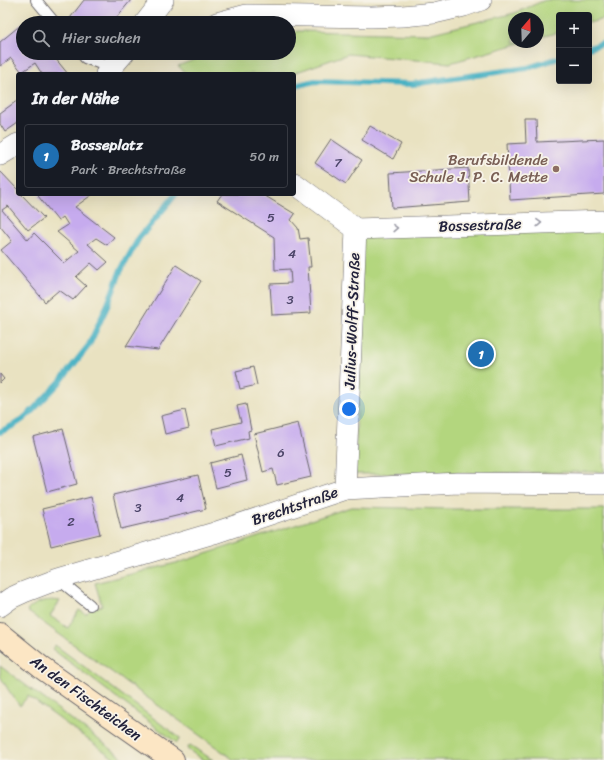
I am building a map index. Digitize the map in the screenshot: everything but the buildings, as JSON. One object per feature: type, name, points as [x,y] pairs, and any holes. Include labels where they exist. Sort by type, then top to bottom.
[{"type":"main road","name":"An den Fischteichen","points":[[0,634],[42,668],[173,760]]},
{"type":"street","points":[[150,16],[163,0]]},
{"type":"street","points":[[243,16],[265,15],[371,18],[434,13],[464,6],[481,0]]},
{"type":"street","points":[[0,155],[16,145]]},
{"type":"street","points":[[296,184],[356,229]]},
{"type":"street","name":"Bossestraße","points":[[356,229],[604,221]]},
{"type":"street","name":"Julius-Wolff-Straße","points":[[345,489],[356,229]]},
{"type":"street","name":"Brechtstraße","points":[[0,606],[11,598],[58,579],[214,533],[345,489],[458,483],[604,484]]},
{"type":"lane","points":[[36,0],[49,16]]},
{"type":"lane","points":[[92,60],[117,67]]},
{"type":"lane","points":[[58,579],[90,605]]},
{"type":"green space","points":[[545,0],[604,0],[604,19],[592,22],[592,12],[556,12],[556,33],[544,36],[544,12],[517,12]]},
{"type":"green space","points":[[508,15],[508,47],[450,63],[348,54],[296,72],[185,72],[178,66],[193,60],[296,60],[296,31],[298,31],[428,34]]},
{"type":"green space","points":[[604,214],[604,472],[355,474],[362,237]]},
{"type":"green space","points":[[351,507],[604,509],[604,760],[234,760],[27,611],[38,603],[51,600],[60,601],[50,616],[68,628],[79,610],[86,614],[91,609],[102,606],[95,583],[184,561]]},
{"type":"green space","points":[[55,645],[180,738],[177,743],[52,649]]},
{"type":"green space","points":[[0,666],[126,760],[116,760],[28,696],[20,706],[0,676]]},
{"type":"green space","points":[[190,745],[213,760],[203,760],[187,749]]},
{"type":"waterway","points":[[592,47],[604,43]]},
{"type":"waterway","points":[[296,86],[315,81],[412,84],[527,68],[556,59]]},
{"type":"waterway","points":[[0,432],[14,425],[32,411],[59,383],[89,345],[108,304],[120,272],[139,238],[174,196]]},
{"type":"place","name":"Berufsbildende Schule J. P. C. Mette","points":[[556,169]]},
{"type":"place","name":"Bosseplatz","points":[[481,354]]}]
